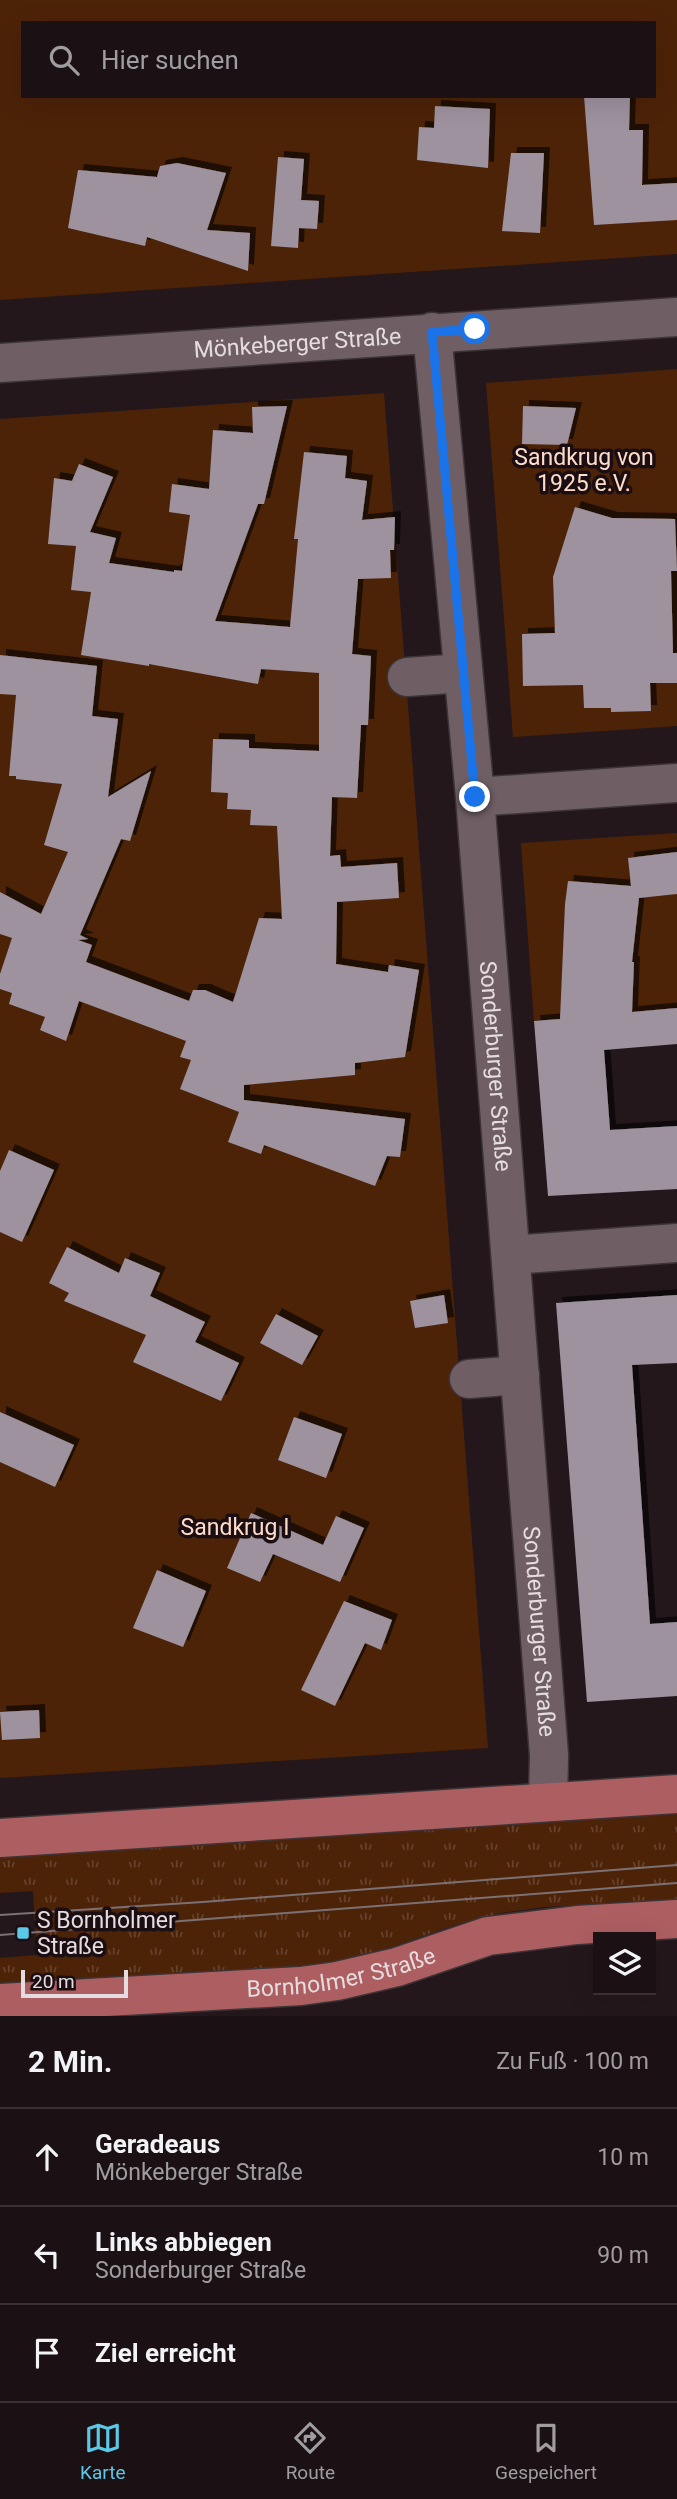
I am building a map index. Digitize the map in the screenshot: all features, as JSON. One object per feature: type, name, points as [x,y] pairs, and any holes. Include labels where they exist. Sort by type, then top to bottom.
[{"type":"main road","points":[[0,1839],[677,1794]]},
{"type":"main road","name":"Bornholmer Straße","points":[[0,2003],[301,1986],[397,1967],[488,1936],[577,1925],[677,1919]]},
{"type":"street","name":"Mönkeberger Straße","points":[[0,363],[677,317]]},
{"type":"street","name":"Sonderburger Straße","points":[[432,332],[475,797],[549,1755],[548,1802]]},
{"type":"street","points":[[407,677],[463,673]]},
{"type":"street","points":[[475,797],[677,783]]},
{"type":"street","points":[[511,1255],[677,1243]]},
{"type":"street","points":[[470,1379],[520,1375]]},
{"type":"green space","points":[[0,0],[677,0],[677,254],[0,300]]},
{"type":"green space","name":"Sandkrug von 1925 e.V.","points":[[677,369],[677,726],[513,737],[486,383]]},
{"type":"green space","name":"Sandkrug I","points":[[384,393],[488,1748],[0,1778],[0,419]]},
{"type":"green space","points":[[677,833],[677,1008],[534,1021],[521,843]]},
{"type":"green space","points":[[677,1812],[677,1899],[544,1907],[500,1913],[380,1951],[324,1965],[0,1986],[0,1958],[37,1955],[33,1891],[0,1893],[0,1856]]},
{"type":"building","points":[[584,98],[630,98],[629,130],[643,130],[642,185],[677,183],[677,220],[594,225]]},
{"type":"building","points":[[435,106],[490,109],[488,168],[417,160],[419,127],[434,128]]},
{"type":"building","points":[[511,153],[544,153],[540,233],[502,231]]},
{"type":"building","points":[[278,157],[304,159],[301,200],[319,201],[317,229],[299,228],[298,248],[271,246]]},
{"type":"building","points":[[177,163],[226,173],[207,230],[250,233],[248,271],[147,237],[145,246],[68,228],[78,170],[157,177],[160,166]]},
{"type":"building","points":[[287,406],[264,504],[258,504],[215,621],[290,627],[298,539],[294,539],[304,452],[347,456],[345,478],[367,481],[362,520],[395,517],[394,550],[390,550],[391,578],[358,579],[352,654],[371,656],[368,725],[361,725],[357,798],[332,797],[330,856],[340,855],[341,867],[397,863],[399,898],[337,902],[336,964],[388,972],[389,965],[419,970],[405,1057],[355,1063],[355,1075],[244,1085],[244,1100],[405,1119],[400,1157],[387,1156],[375,1186],[264,1145],[261,1154],[228,1142],[239,1112],[180,1089],[191,1060],[180,1057],[186,1041],[79,1001],[66,1041],[40,1030],[45,1017],[9,1004],[12,993],[0,989],[0,974],[12,938],[0,934],[0,892],[41,914],[68,852],[44,845],[62,784],[9,776],[16,695],[0,694],[0,655],[97,666],[92,716],[118,719],[108,797],[151,771],[130,841],[121,839],[80,935],[88,939],[78,940],[92,945],[86,962],[189,1001],[193,990],[205,990],[233,1002],[259,918],[282,919],[277,826],[250,825],[251,810],[227,809],[228,793],[211,792],[213,739],[249,740],[249,748],[319,751],[319,673],[261,669],[258,684],[149,664],[81,655],[91,592],[71,590],[76,546],[48,544],[54,478],[72,481],[79,464],[113,477],[90,532],[116,538],[109,563],[182,571],[190,515],[169,512],[172,484],[209,489],[213,430],[253,433],[252,407]]},
{"type":"building","points":[[523,406],[576,408],[567,445],[522,444]]},
{"type":"building","points":[[575,507],[612,518],[675,519],[677,571],[671,571],[673,653],[677,653],[677,683],[650,683],[651,711],[611,712],[611,708],[584,708],[583,685],[523,686],[522,634],[555,633],[553,577]]},
{"type":"building","points":[[677,852],[677,894],[639,898],[632,962],[632,1012],[677,1008],[677,1044],[604,1050],[610,1130],[677,1126],[677,1189],[548,1196],[534,1021],[560,1019],[568,881],[631,886],[628,858]]},
{"type":"building","points":[[9,1150],[54,1170],[22,1242],[0,1232],[0,1171]]},
{"type":"building","points":[[67,1247],[119,1273],[125,1258],[160,1273],[150,1296],[205,1322],[195,1342],[239,1363],[221,1401],[133,1362],[146,1335],[64,1301],[69,1293],[49,1283]]},
{"type":"building","points":[[444,1295],[448,1323],[415,1328],[410,1301]]},
{"type":"building","points":[[677,1295],[677,1363],[632,1365],[650,1624],[677,1622],[677,1696],[587,1702],[556,1303]]},
{"type":"building","points":[[276,1314],[318,1336],[302,1365],[260,1343]]},
{"type":"building","points":[[0,1412],[74,1445],[55,1487],[0,1462]]},
{"type":"building","points":[[294,1417],[342,1434],[326,1478],[278,1460]]},
{"type":"building","points":[[251,1513],[323,1545],[336,1516],[364,1528],[340,1582],[273,1554],[260,1582],[227,1568]]},
{"type":"building","points":[[157,1570],[206,1591],[183,1647],[133,1628]]},
{"type":"building","points":[[344,1601],[392,1620],[381,1650],[365,1643],[335,1706],[301,1690]]},
{"type":"building","points":[[39,1710],[40,1738],[2,1740],[0,1712]]},
{"type":"tram line","points":[[0,1915],[677,1865]]},
{"type":"tram line","points":[[0,1935],[677,1883]]},
{"type":"place","name":"S Bornholmer Straße","points":[[23,1933]]},
{"type":"route","points":[[475,329],[432,332],[475,797]]}]
